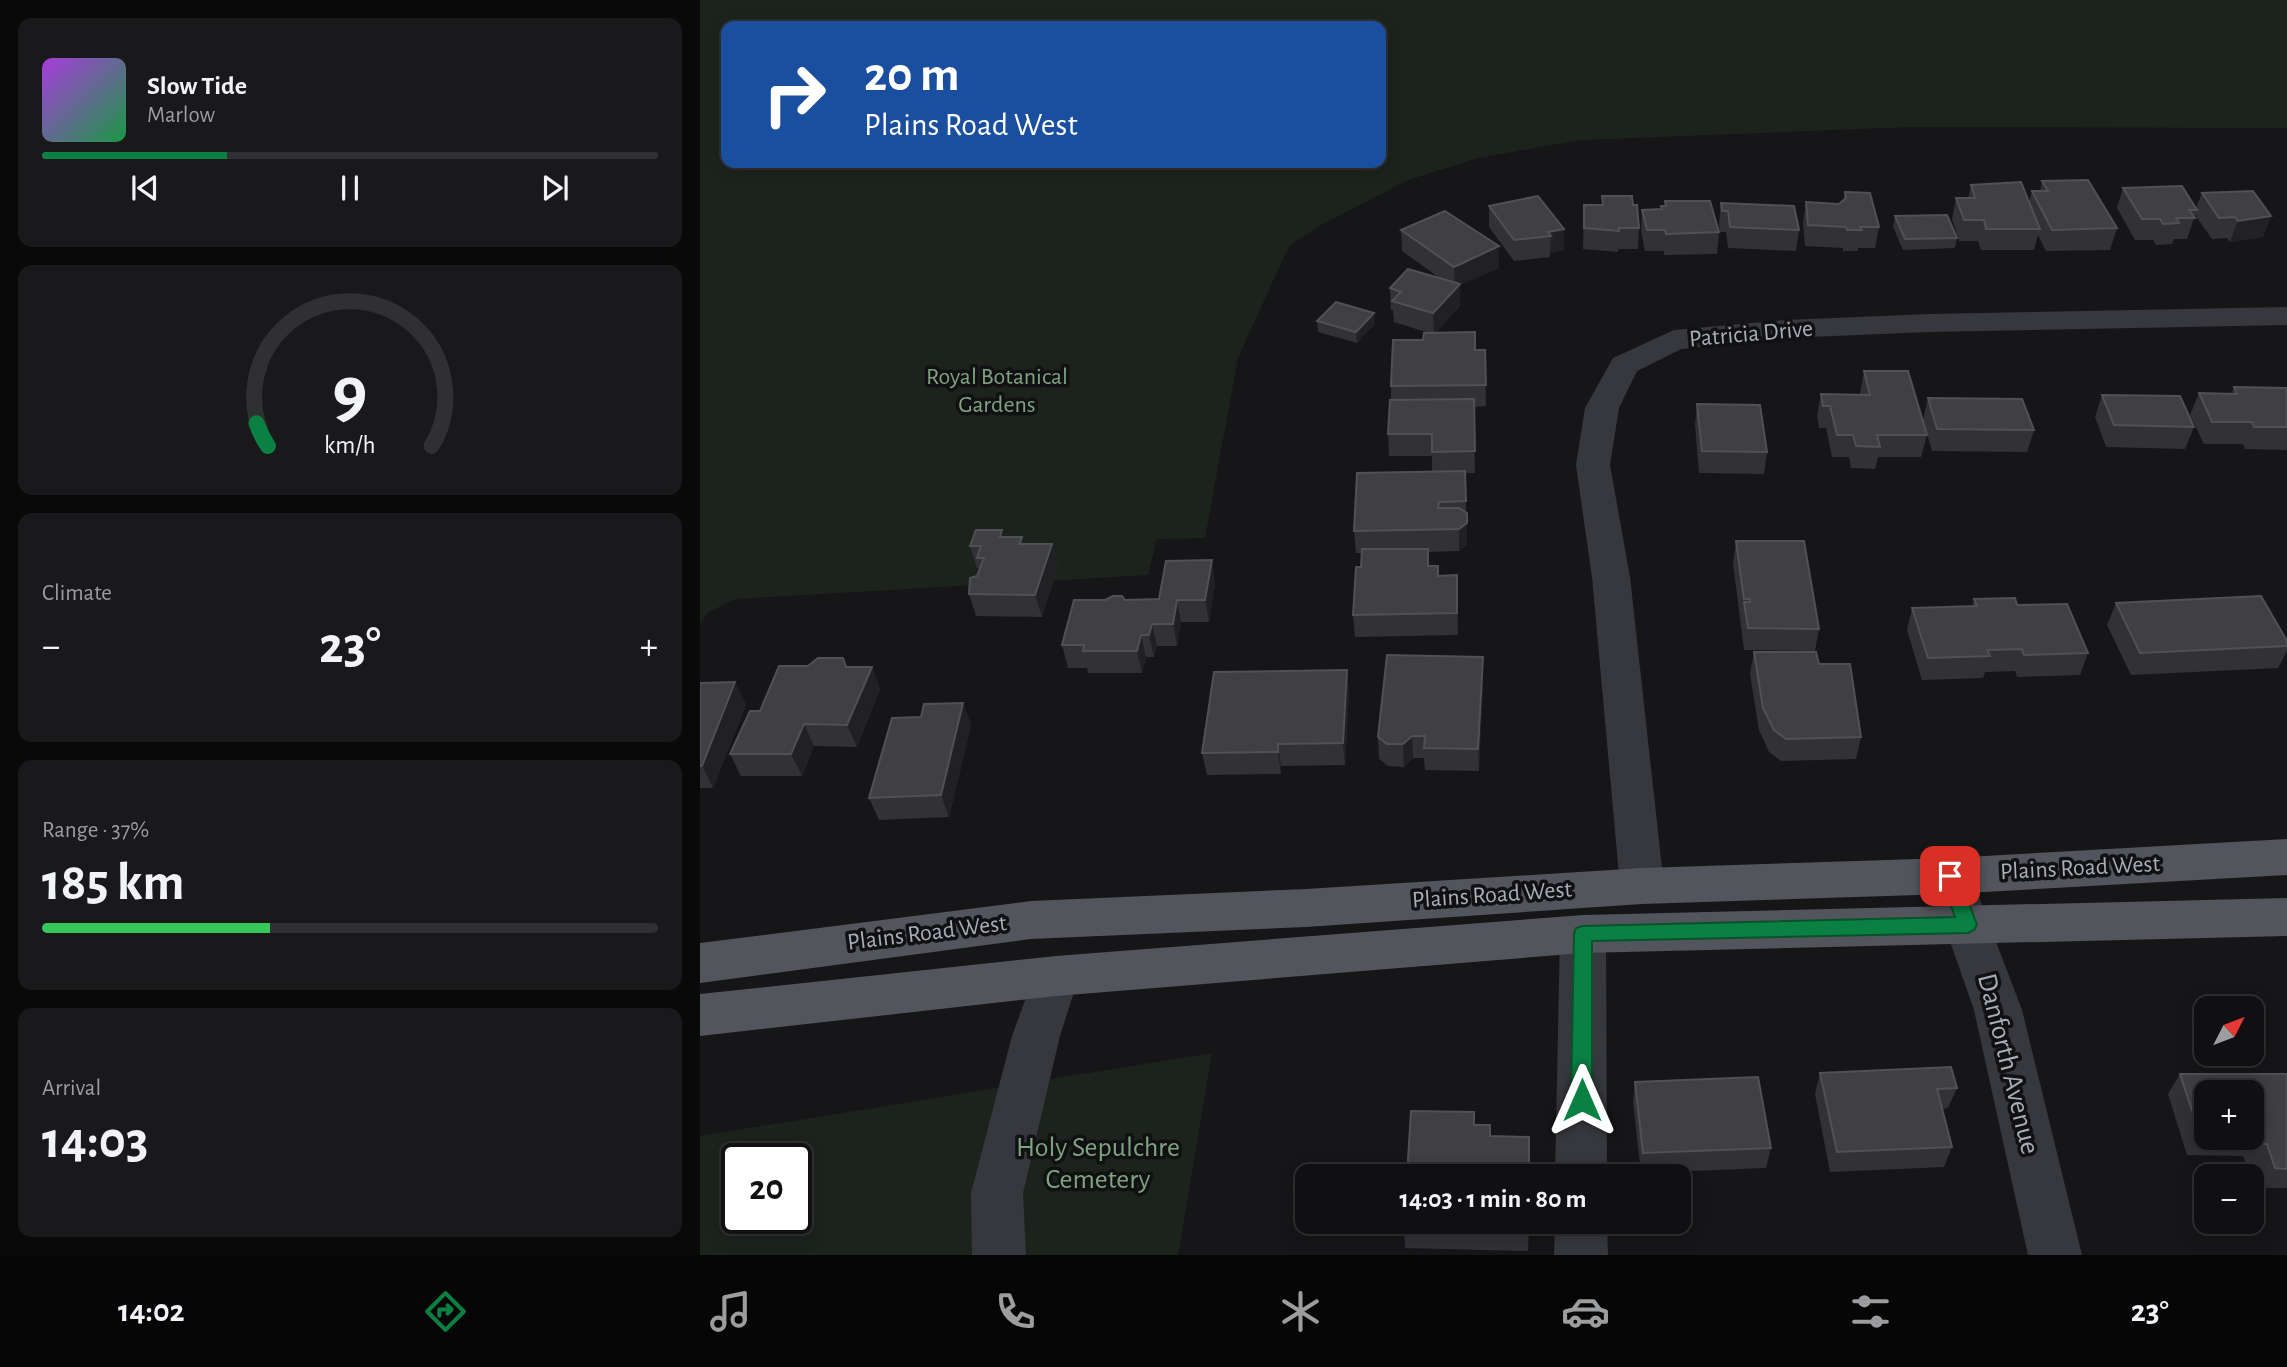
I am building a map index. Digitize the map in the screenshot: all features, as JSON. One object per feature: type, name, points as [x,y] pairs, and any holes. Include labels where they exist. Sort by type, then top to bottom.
[{"type":"main road","name":"Plains Road West","points":[[700,963],[1031,920],[1306,908],[1642,886],[1950,876],[2287,857]]},
{"type":"main road","name":"Plains Road West","points":[[700,1015],[1056,976],[1583,934],[2287,917]]},
{"type":"street","name":"Patricia Drive","points":[[1642,886],[1611,577],[1593,465],[1602,408],[1625,365],[1674,340],[1786,329],[1929,323],[2287,316]]},
{"type":"street","name":"Danforth Avenue","points":[[1950,876],[1998,1010],[2055,1255]]},
{"type":"street","points":[[1581,1164],[1583,934]]},
{"type":"street","points":[[999,1255],[997,1194],[1036,1036],[1056,976]]},
{"type":"street","points":[[1581,1234],[1581,1255]]},
{"type":"green space","name":"Royal Botanical Gardens","points":[[700,0],[2287,0],[2287,128],[1911,127],[1581,140],[1478,158],[1408,180],[1321,225],[1289,246],[1238,358],[1205,538],[1157,539],[1148,575],[735,599],[707,613],[700,624]]},
{"type":"green space","name":"Holy Sepulchre Cemetery","points":[[1212,1053],[1178,1255],[700,1255],[700,1136]]},
{"type":"building","points":[[2088,180],[2117,228],[2052,230],[2032,191],[2048,191],[2042,181]]},
{"type":"building","points":[[2021,182],[2040,229],[1986,229],[1984,220],[1964,220],[1956,198],[1975,198],[1971,185]]},
{"type":"building","points":[[2182,186],[2197,210],[2189,210],[2195,218],[2176,218],[2179,223],[2163,224],[2160,219],[2142,219],[2123,188]]},
{"type":"building","points":[[2253,191],[2271,216],[2238,221],[2235,217],[2219,218],[2202,193]]},
{"type":"building","points":[[1845,192],[1870,193],[1879,227],[1847,230],[1846,227],[1808,225],[1806,202],[1839,204],[1846,198]]},
{"type":"building","points":[[1538,196],[1564,229],[1548,232],[1551,236],[1514,240],[1489,206]]},
{"type":"building","points":[[1602,196],[1632,196],[1633,205],[1637,205],[1639,228],[1619,228],[1619,231],[1584,228],[1584,205],[1603,205]]},
{"type":"building","points":[[1665,201],[1710,201],[1719,232],[1666,234],[1665,230],[1647,230],[1642,210],[1662,209],[1661,206],[1666,206]]},
{"type":"building","points":[[1721,203],[1794,206],[1799,230],[1730,227],[1728,211],[1722,211]]},
{"type":"building","points":[[1445,211],[1499,246],[1454,267],[1401,230]]},
{"type":"building","points":[[1947,215],[1957,238],[1905,239],[1895,216]]},
{"type":"building","points":[[1408,269],[1460,284],[1433,313],[1392,301],[1401,292],[1390,288]]},
{"type":"building","points":[[1336,302],[1374,313],[1356,332],[1317,321]]},
{"type":"building","points":[[1475,332],[1475,350],[1485,350],[1486,385],[1391,386],[1393,340],[1423,340],[1424,333]]},
{"type":"building","points":[[1864,371],[1908,371],[1927,435],[1877,435],[1880,447],[1856,446],[1853,435],[1837,435],[1830,406],[1823,406],[1821,394],[1870,395]]},
{"type":"building","points":[[2234,387],[2287,388],[2287,427],[2254,427],[2252,422],[2212,422],[2199,393],[2237,394]]},
{"type":"building","points":[[2102,395],[2180,396],[2194,427],[2114,425]]},
{"type":"building","points":[[1928,398],[2022,399],[2034,430],[1937,429]]},
{"type":"building","points":[[1474,399],[1475,451],[1432,452],[1432,434],[1388,434],[1390,400]]},
{"type":"building","points":[[1697,404],[1760,405],[1767,452],[1702,451]]},
{"type":"building","points":[[1465,471],[1466,501],[1439,502],[1438,508],[1459,508],[1467,513],[1467,523],[1459,529],[1354,531],[1357,473]]},
{"type":"building","points":[[976,530],[1002,530],[1000,537],[1022,537],[1019,544],[1052,544],[1035,595],[969,594],[970,578],[977,576],[984,558],[977,558],[981,546],[970,546]]},
{"type":"building","points":[[1736,541],[1804,541],[1819,629],[1748,628],[1744,602],[1750,602],[1750,599],[1744,599]]},
{"type":"building","points":[[1362,549],[1428,549],[1428,566],[1438,566],[1438,576],[1457,575],[1457,613],[1353,615],[1356,567],[1361,567]]},
{"type":"building","points":[[1212,560],[1205,600],[1177,600],[1173,624],[1152,624],[1149,635],[1141,635],[1137,651],[1083,651],[1084,645],[1062,645],[1074,600],[1105,600],[1113,596],[1122,596],[1125,600],[1159,599],[1166,561]]},
{"type":"building","points":[[2261,596],[2287,641],[2287,646],[2140,653],[2116,603]]},
{"type":"building","points":[[2015,598],[2017,605],[2067,604],[2088,653],[2024,655],[2022,649],[1987,650],[1990,656],[1928,658],[1912,608],[1977,606],[1974,599]]},
{"type":"building","points":[[1754,652],[1816,652],[1819,664],[1850,664],[1861,737],[1786,739],[1774,730],[1763,708]]},
{"type":"building","points":[[1387,655],[1483,657],[1478,749],[1424,748],[1425,736],[1412,736],[1403,744],[1387,744],[1378,737]]},
{"type":"building","points":[[818,658],[843,658],[846,667],[872,667],[847,725],[804,724],[791,754],[730,754],[750,711],[760,711],[779,666],[808,666]]},
{"type":"building","points":[[1347,670],[1343,743],[1278,744],[1278,752],[1202,753],[1214,672]]},
{"type":"building","points":[[735,682],[702,766],[700,766],[700,683]]},
{"type":"building","points":[[963,703],[941,795],[869,798],[892,718],[921,717],[924,704]]},
{"type":"building","points":[[1951,1067],[1957,1088],[1937,1089],[1952,1147],[1837,1152],[1820,1073]]},
{"type":"building","points":[[2180,1074],[2287,1074],[2287,1169],[2275,1168],[2267,1144],[2264,1144],[2264,1080],[2194,1080],[2194,1117]]},
{"type":"building","points":[[1758,1077],[1771,1148],[1643,1153],[1635,1082]]},
{"type":"building","points":[[1411,1111],[1474,1112],[1474,1125],[1490,1125],[1490,1136],[1529,1137],[1529,1164],[1408,1164]]},
{"type":"route","points":[[1582,1100],[1583,934],[1968,925],[1950,876]]}]
